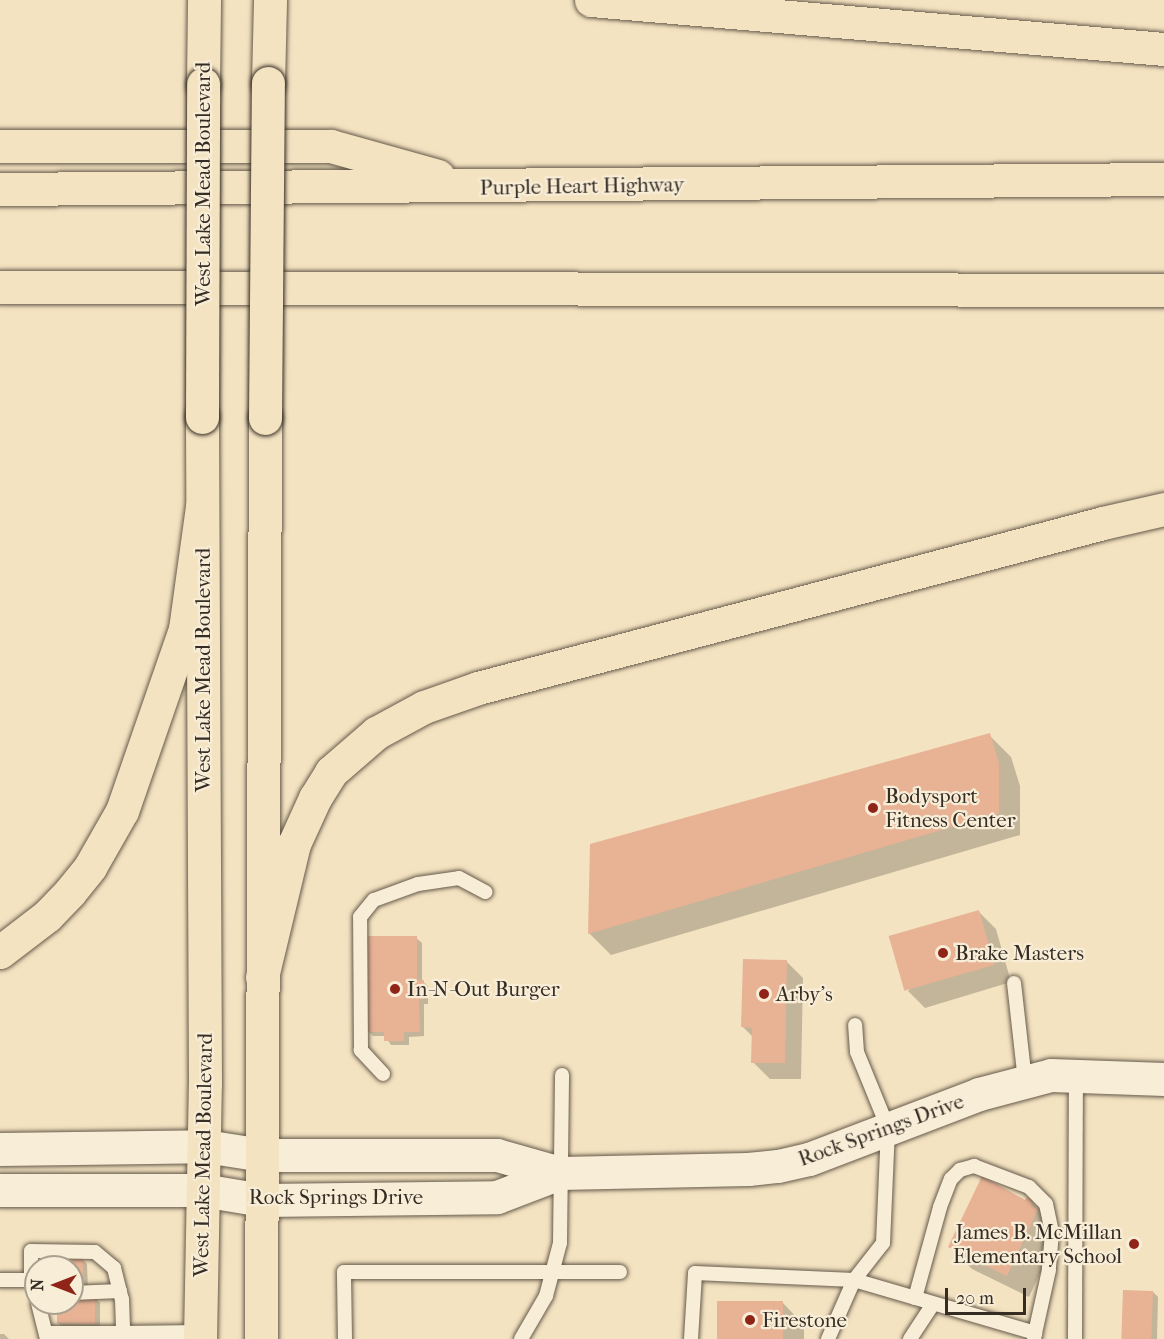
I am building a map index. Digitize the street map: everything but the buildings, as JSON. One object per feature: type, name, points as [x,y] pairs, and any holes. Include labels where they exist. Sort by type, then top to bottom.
[{"type":"main road","name":"West Lake Mead Boulevard","points":[[200,1336],[202,1190],[205,1146],[202,506],[204,0]]},
{"type":"main road","points":[[261,1339],[265,418],[270,0]]},
{"type":"main road","points":[[591,0],[1164,49]]},
{"type":"main road","points":[[0,147],[331,147],[478,187]]},
{"type":"main road","name":"Purple Heart Highway","points":[[0,189],[478,187],[1164,179]]},
{"type":"main road","points":[[0,286],[241,289],[1164,290]]},
{"type":"main road","points":[[0,952],[39,922],[70,892],[90,867],[122,811],[185,629],[202,506]]},
{"type":"main road","points":[[262,977],[294,844],[315,798],[331,772],[376,733],[424,707],[478,688],[1091,526],[1164,509]]},
{"type":"street","name":"Rock Springs Drive","points":[[0,1149],[205,1146],[262,1155],[497,1155],[560,1173],[718,1171],[778,1166],[839,1149],[979,1094],[1051,1075],[1076,1074],[1164,1079]]},
{"type":"street","name":"Rock Springs Drive","points":[[0,1190],[202,1190],[262,1200],[497,1197],[560,1173]]},
{"type":"lane","points":[[383,1074],[361,1050],[360,917],[374,900],[418,884],[459,878],[485,892]]},
{"type":"lane","points":[[1014,983],[1025,1082]]},
{"type":"lane","points":[[828,1339],[854,1280],[884,1243],[888,1128],[857,1052],[855,1024]]},
{"type":"lane","points":[[1075,1339],[1076,1074]]},
{"type":"lane","points":[[521,1339],[546,1296],[560,1243],[562,1075]]},
{"type":"lane","points":[[691,1339],[696,1273],[854,1280],[1035,1336],[1049,1270],[1052,1233],[1046,1204],[1029,1187],[974,1166],[960,1170],[951,1179],[940,1207],[915,1298]]},
{"type":"lane","points":[[31,1255],[31,1251],[95,1252],[114,1268],[120,1291],[124,1336]]},
{"type":"lane","points":[[345,1339],[344,1272],[552,1274],[620,1272]]},
{"type":"lane","points":[[0,1280],[24,1280]]},
{"type":"lane","points":[[84,1292],[120,1291]]},
{"type":"lane","points":[[910,1339],[933,1304]]},
{"type":"lane","points":[[41,1315],[46,1336],[200,1336]]},
{"type":"place","name":"Bodysport Fitness Center","points":[[873,808]]},
{"type":"place","name":"Brake Masters","points":[[943,953]]},
{"type":"place","name":"In-N-Out Burger","points":[[395,989]]},
{"type":"place","name":"Arby's","points":[[764,994]]},
{"type":"place","name":"James B. McMillan Elementary School","points":[[1134,1244]]},
{"type":"place","name":"Firestone","points":[[750,1320]]}]
